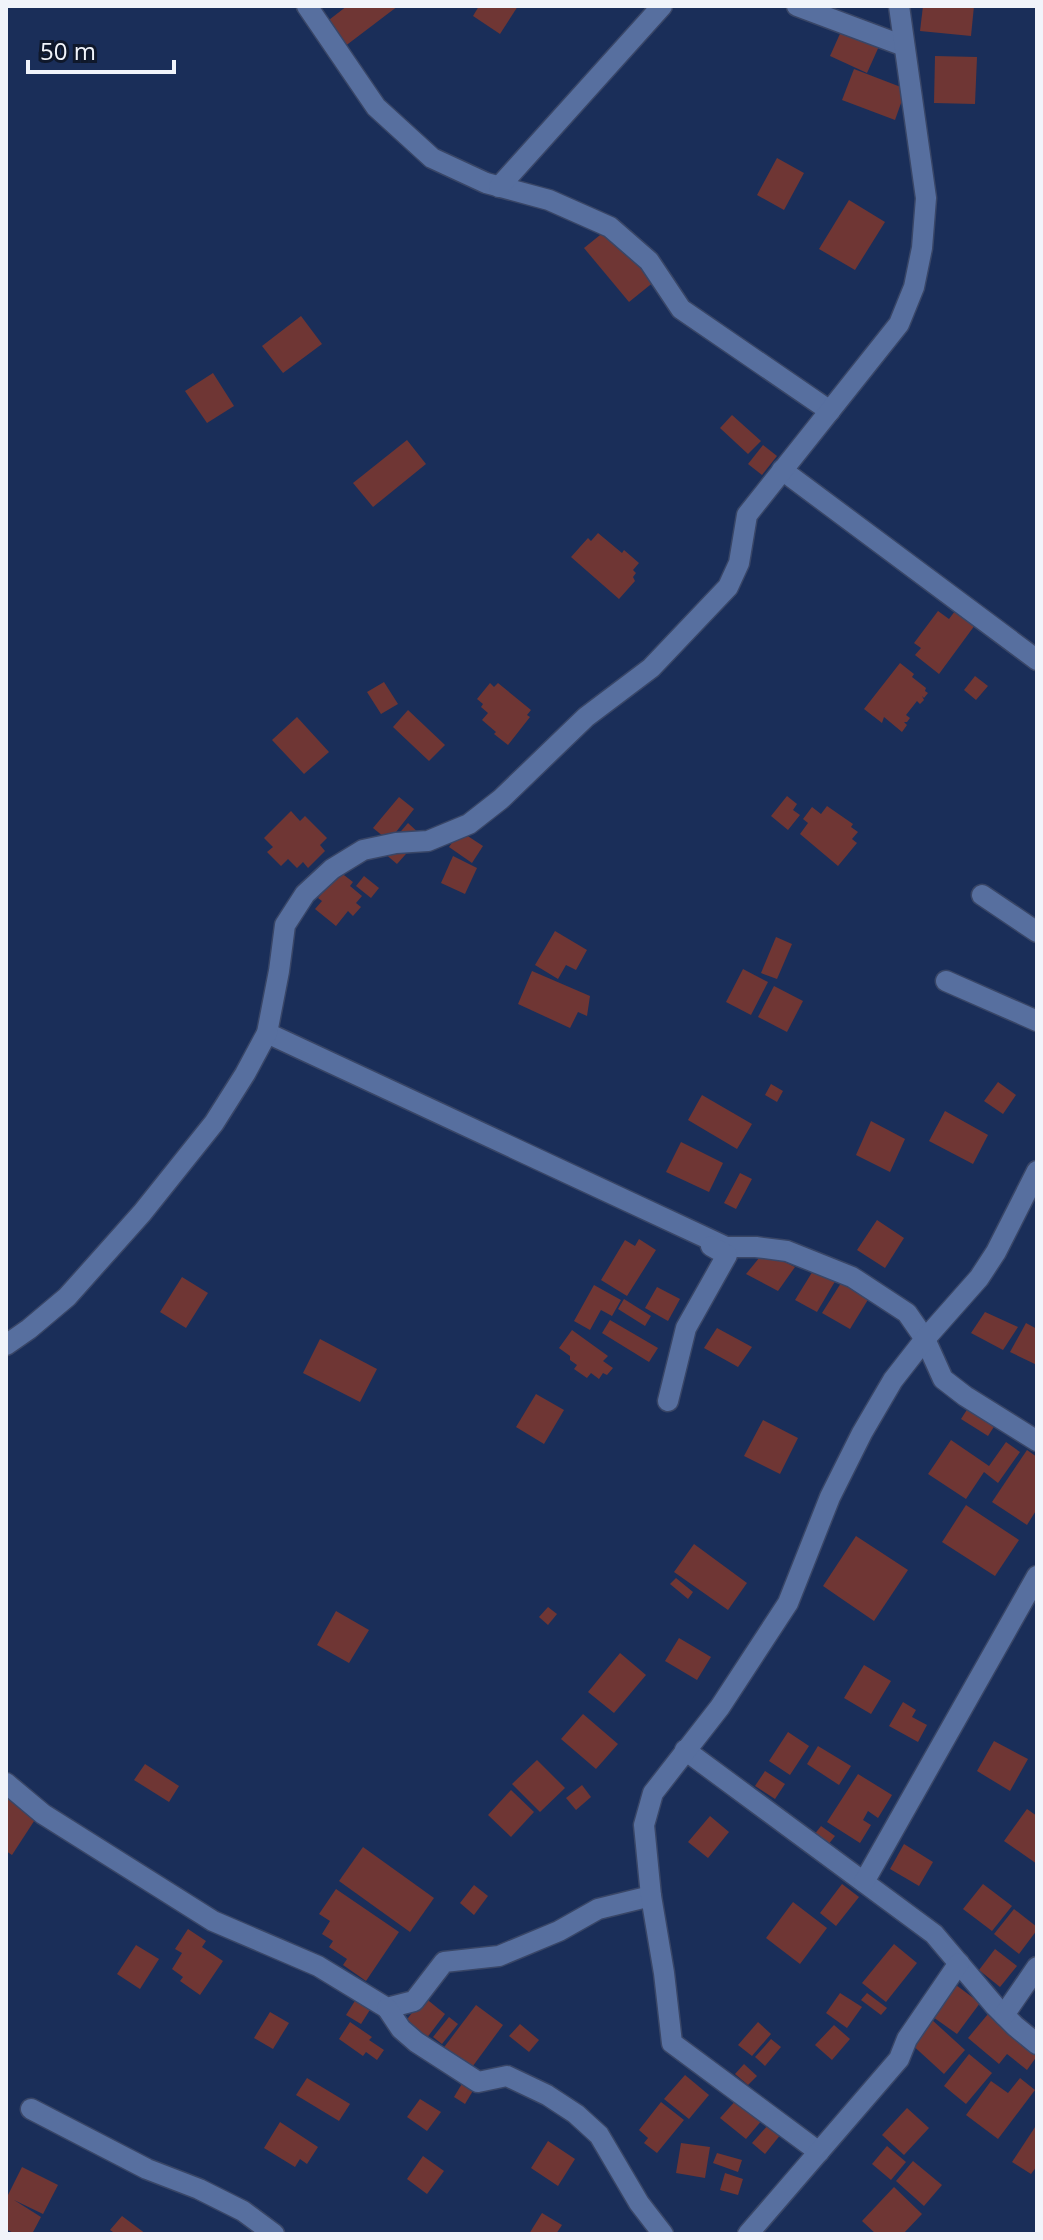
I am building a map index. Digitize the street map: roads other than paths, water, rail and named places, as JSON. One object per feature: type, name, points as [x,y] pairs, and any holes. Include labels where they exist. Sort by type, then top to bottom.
[{"type":"street","points":[[307,6],[376,107],[432,158],[486,183],[549,200],[610,227],[649,261],[681,309],[830,411]]},
{"type":"street","points":[[499,187],[662,6]]},
{"type":"street","points":[[797,6],[904,46]]},
{"type":"street","points":[[6,1345],[67,1297],[142,1213],[214,1123],[267,1033],[285,925],[305,894],[332,869],[363,850],[396,843],[428,841],[469,824],[501,799],[586,717],[651,668],[728,587],[739,563],[747,515],[899,324],[914,287],[922,248],[926,198],[899,6]]},
{"type":"street","points":[[782,470],[1037,660]]},
{"type":"street","points":[[982,895],[1037,932]]},
{"type":"street","points":[[946,981],[1037,1021]]},
{"type":"street","points":[[267,1033],[726,1247],[787,1251],[852,1277],[907,1313],[925,1339],[943,1379],[1037,1441]]},
{"type":"street","points":[[819,2152],[672,2043],[644,1825],[653,1793],[720,1707],[788,1603],[830,1497],[893,1380],[979,1278],[996,1252],[1037,1171]]},
{"type":"street","points":[[648,1211],[727,1255],[686,1328],[668,1401]]},
{"type":"street","points":[[864,1882],[1037,1576]]},
{"type":"street","points":[[685,1750],[934,1934],[1004,2015],[1037,2044]]},
{"type":"street","points":[[6,1783],[43,1814],[213,1921],[318,1966],[387,2008],[401,2029],[416,2042],[478,2082],[507,2076],[547,2095],[576,2114],[599,2135],[639,2203],[663,2234]]},
{"type":"street","points":[[387,2008],[414,2001],[444,1962],[499,1956],[559,1931],[598,1909],[651,1896]]},
{"type":"street","points":[[748,2234],[899,2059],[907,2039],[959,1963]]},
{"type":"street","points":[[1004,2015],[1037,1967]]},
{"type":"street","points":[[31,2109],[147,2169],[199,2189],[243,2211],[274,2234]]}]
